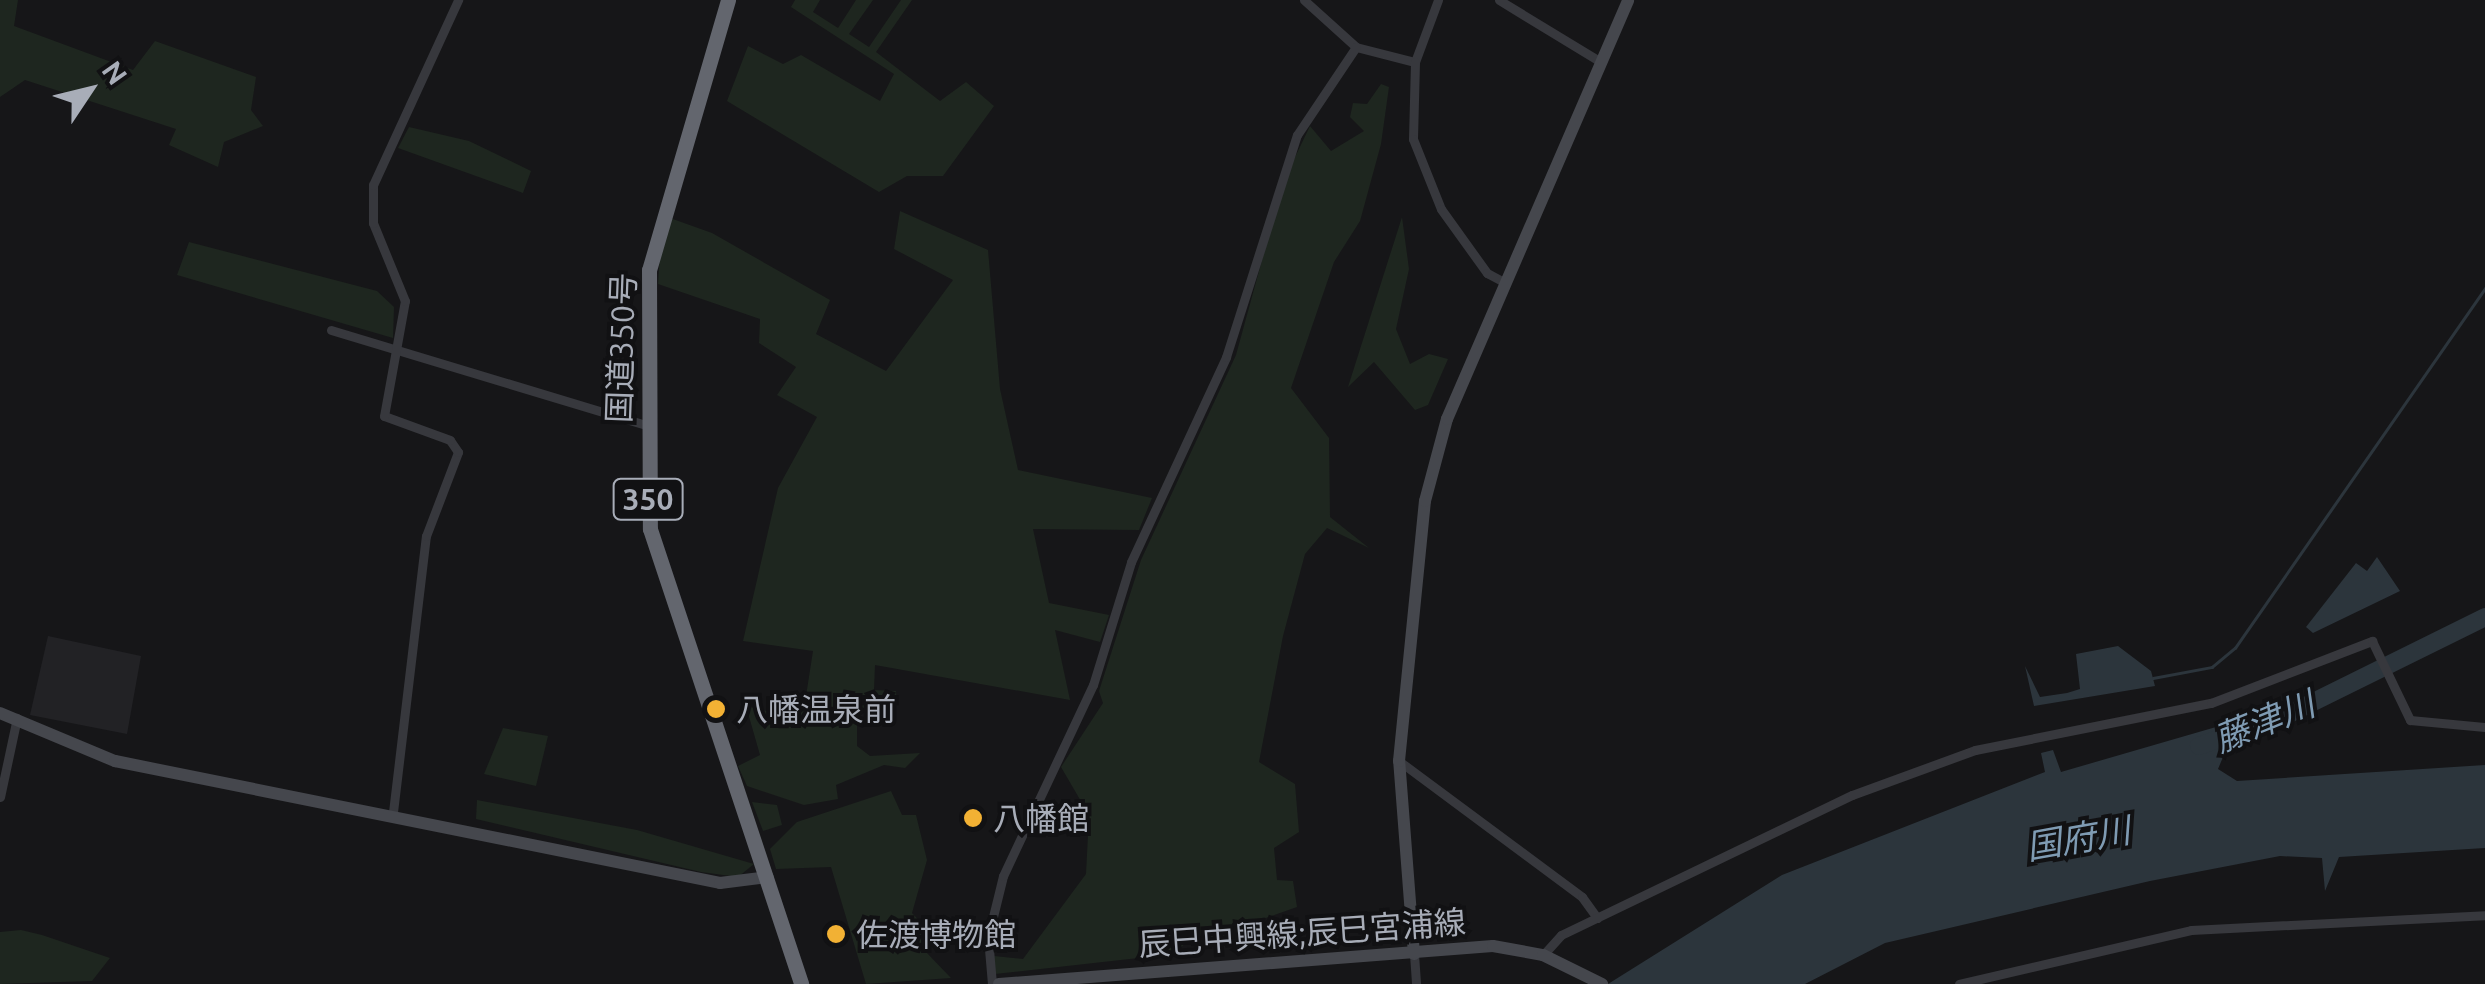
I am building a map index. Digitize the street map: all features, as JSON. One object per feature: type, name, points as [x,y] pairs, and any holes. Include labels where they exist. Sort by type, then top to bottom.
[{"type":"highway","name":"国道350号","points":[[728,0],[648,270],[645,425],[660,578],[768,877],[800,984]]},
{"type":"street","points":[[393,812],[426,536],[458,452],[450,440],[384,416],[400,351],[406,301],[373,223],[373,184],[458,0]]},
{"type":"street","points":[[1304,0],[1356,47],[1414,62]]},
{"type":"street","points":[[1438,0],[1414,62],[1410,119],[1433,191],[1486,273],[1506,283]]},
{"type":"street","points":[[1499,0],[1601,62]]},
{"type":"street","points":[[1416,984],[1399,761],[1425,501],[1447,420],[1628,0]]},
{"type":"street","points":[[995,984],[988,937],[1003,876],[1093,685],[1131,562],[1226,357],[1297,135],[1356,47]]},
{"type":"street","points":[[331,330],[645,425]]},
{"type":"street","points":[[1548,957],[1597,918],[1752,838],[1975,750],[2211,704],[2374,648],[2396,694],[2420,725],[2485,727]]},
{"type":"street","points":[[0,713],[115,761],[393,812],[720,883],[768,877]]},
{"type":"street","points":[[0,796],[17,718]]},
{"type":"street","points":[[1399,761],[1582,896],[1597,918]]},
{"type":"street","points":[[1958,984],[2191,930],[2485,915]]},
{"type":"street","name":"辰巳中興線;辰巳宮浦線","points":[[995,984],[1493,946],[1548,957],[1602,984]]},
{"type":"shaded area","points":[[0,0],[18,0],[14,26],[133,70],[155,41],[256,77],[251,110],[263,126],[224,142],[218,167],[169,145],[176,129],[25,80],[0,97]]},
{"type":"shaded area","points":[[795,0],[820,0],[813,12],[838,28],[856,0],[873,0],[849,34],[869,47],[901,0],[912,0],[876,52],[940,101],[966,82],[994,106],[943,176],[907,176],[879,192],[727,101],[748,46],[783,64],[801,55],[880,101],[894,74],[791,7]]},
{"type":"shaded area","points":[[1381,84],[1389,87],[1381,144],[1360,221],[1334,262],[1291,388],[1329,438],[1330,517],[1369,548],[1327,528],[1305,554],[1283,636],[1259,762],[1295,784],[1299,832],[1274,848],[1277,880],[1293,881],[1297,907],[1246,925],[1231,941],[1194,935],[1174,954],[995,974],[994,956],[1023,959],[1086,874],[1089,815],[1061,767],[1103,703],[1099,691],[1141,560],[1236,355],[1284,180],[1310,126],[1331,151],[1364,131],[1350,117],[1353,103],[1367,104]]},
{"type":"shaded area","points":[[409,127],[469,141],[531,171],[523,193],[398,148]]},
{"type":"shaded area","points":[[900,211],[988,250],[1000,389],[1018,470],[1152,498],[1139,530],[1033,529],[1049,603],[1109,615],[1100,642],[1055,630],[1070,700],[875,665],[874,690],[896,691],[897,705],[857,712],[857,746],[870,756],[920,753],[905,768],[884,765],[836,785],[838,799],[804,805],[747,786],[738,766],[760,755],[746,706],[771,712],[806,696],[813,651],[743,641],[778,488],[817,417],[777,395],[796,367],[759,343],[760,319],[658,284],[660,254],[670,218],[712,233],[830,300],[816,334],[886,371],[953,280],[894,249]]},
{"type":"shaded area","points":[[1402,217],[1409,269],[1396,329],[1410,364],[1429,354],[1448,359],[1428,405],[1415,410],[1374,362],[1348,387]]},
{"type":"shaded area","points":[[189,242],[377,291],[394,307],[393,338],[177,275]]},
{"type":"shaded area","points":[[48,636],[141,656],[127,734],[30,715]]},
{"type":"shaded area","points":[[503,728],[548,736],[536,786],[484,774]]},
{"type":"shaded area","points":[[891,791],[902,815],[916,815],[927,860],[912,913],[928,930],[925,951],[951,978],[866,984],[831,867],[776,869],[770,849],[797,822]]},
{"type":"shaded area","points":[[477,800],[637,830],[754,864],[738,877],[701,872],[476,819]]},
{"type":"shaded area","points":[[752,802],[777,805],[782,825],[763,831]]},
{"type":"shaded area","points":[[21,930],[110,958],[92,981],[0,984],[0,932]]},
{"type":"water","points":[[2377,557],[2400,591],[2313,633],[2306,627],[2356,563],[2367,571]]},
{"type":"water","points":[[2118,646],[2151,671],[2155,686],[2034,706],[2025,666],[2040,697],[2067,693],[2080,689],[2076,654]]},
{"type":"water","name":"国府川","points":[[2216,727],[2226,750],[2218,769],[2237,781],[2485,765],[2485,848],[2339,857],[2325,891],[2322,858],[2280,856],[2150,881],[1885,943],[1805,984],[1608,984],[1782,875],[2045,772],[2041,753],[2053,750],[2061,772]]},
{"type":"waterway","points":[[2153,678],[2212,667],[2235,648],[2485,288]]},
{"type":"waterway","name":"藤津川","points":[[2199,746],[2287,715],[2485,617]]},
{"type":"place","name":"八幡温泉前","points":[[716,709]]},
{"type":"place","name":"八幡館","points":[[973,818]]},
{"type":"place","name":"佐渡博物館","points":[[836,934]]}]
